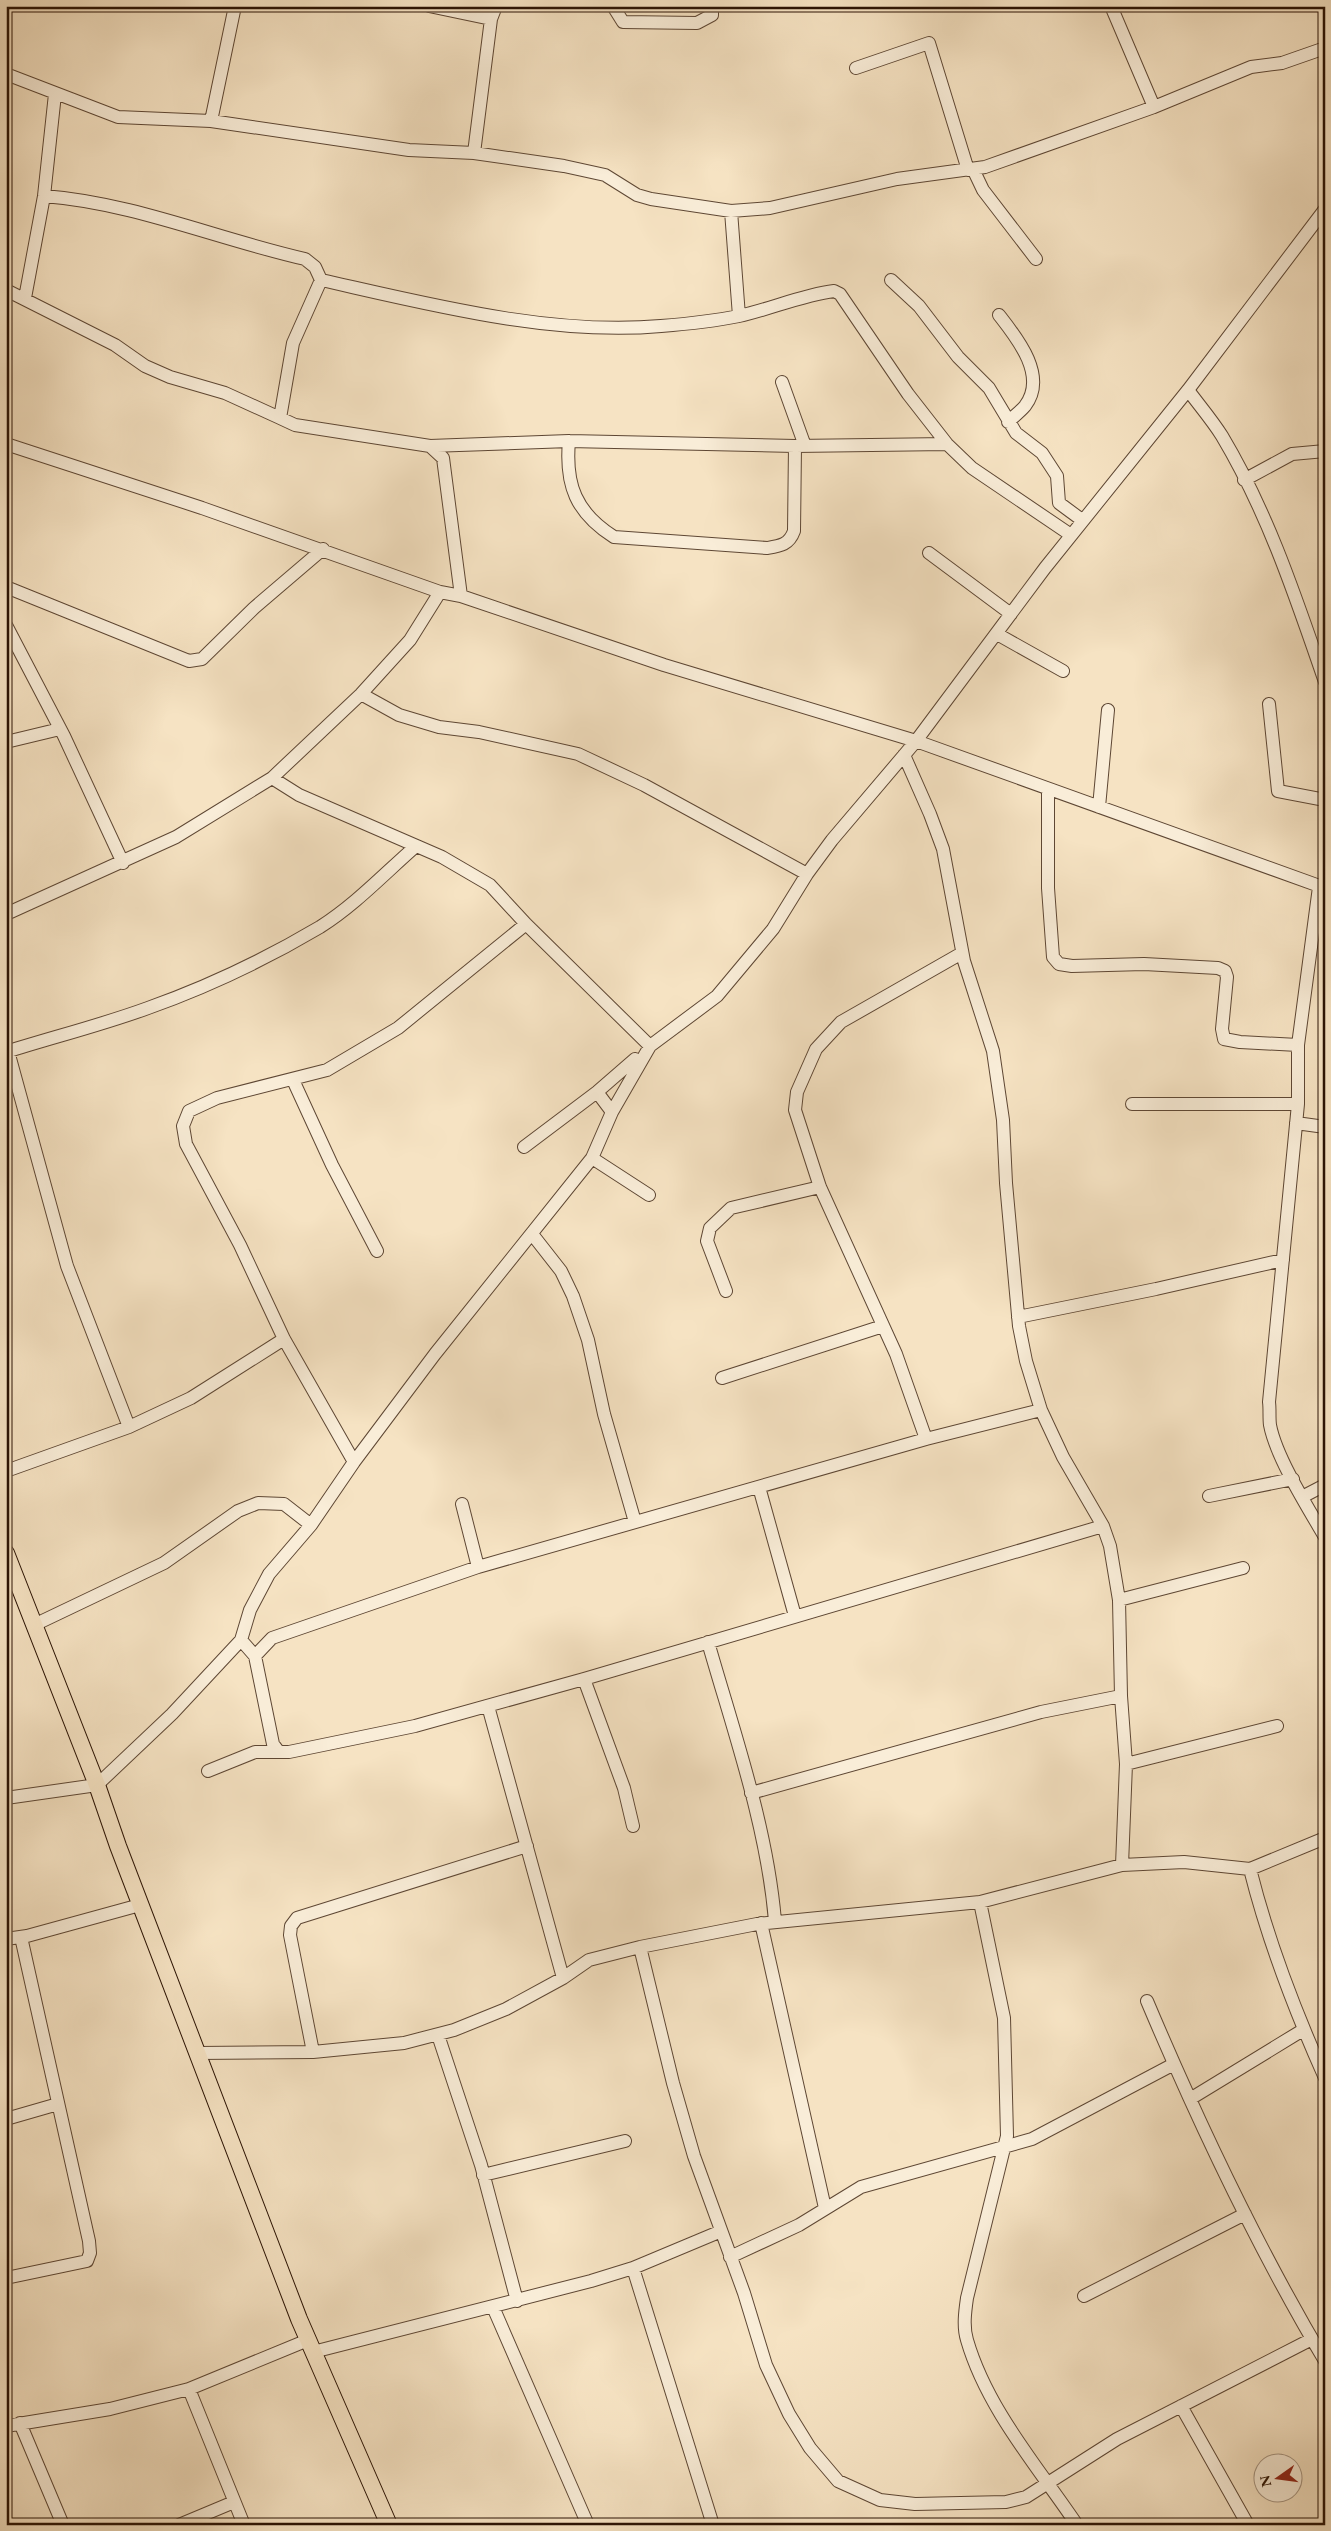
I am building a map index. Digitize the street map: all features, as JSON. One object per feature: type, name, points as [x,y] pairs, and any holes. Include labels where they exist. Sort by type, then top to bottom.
[{"type":"main road","points":[[6,1553],[97,1785],[140,1905],[311,2346],[389,2525]]},
{"type":"street","points":[[211,121],[235,6]]},
{"type":"street","points":[[429,6],[492,19]]},
{"type":"street","points":[[474,153],[492,19],[496,6]]},
{"type":"street","points":[[613,6],[623,22],[697,23],[712,15],[712,6]]},
{"type":"street","points":[[1111,6],[1154,106]]},
{"type":"street","points":[[856,68],[929,43],[971,169],[984,190],[1036,259]]},
{"type":"street","points":[[6,74],[118,117],[211,121],[409,150],[474,153],[592,171],[605,175],[637,195],[731,212],[770,208],[897,179],[971,169],[1029,152],[1252,68],[1282,63],[1325,48]]},
{"type":"street","points":[[25,298],[44,196],[55,94]]},
{"type":"street","points":[[44,196],[75,198],[164,218],[305,260],[315,267],[321,280],[294,343],[280,418]]},
{"type":"street","points":[[6,1798],[97,1785],[172,1714],[241,1640],[250,1610],[269,1574],[312,1525],[354,1462],[435,1354],[592,1158],[612,1112],[650,1046],[717,996],[773,929],[807,874],[832,840],[916,741],[1082,520],[1188,390],[1325,209]]},
{"type":"street","points":[[731,212],[739,316]]},
{"type":"street","points":[[321,280],[446,308],[557,325],[603,328],[660,326],[739,316],[824,292],[834,291],[840,294],[908,394],[947,444],[972,468],[1071,535]]},
{"type":"street","points":[[891,280],[919,306],[958,357],[990,388],[1016,433],[1042,453],[1057,476],[1059,503],[1082,520]]},
{"type":"street","points":[[6,290],[25,298],[114,346],[146,366],[170,377],[225,393],[295,425],[430,446],[569,441],[800,446],[947,444]]},
{"type":"street","points":[[999,315],[1023,349],[1034,378],[1026,405],[1008,422]]},
{"type":"street","points":[[569,441],[567,465],[574,496],[594,522],[614,537],[767,548],[780,546],[791,540],[794,531],[800,446],[782,382]]},
{"type":"street","points":[[1188,390],[1221,436],[1284,562],[1325,682]]},
{"type":"street","points":[[6,444],[323,549],[440,592],[460,596],[664,665],[916,741],[1322,888],[1298,1045],[1298,1104],[1269,1402],[1270,1425],[1293,1479],[1325,1537]]},
{"type":"street","points":[[430,446],[442,458],[460,596]]},
{"type":"street","points":[[1244,480],[1292,454],[1325,451]]},
{"type":"street","points":[[6,587],[189,662],[202,659],[254,608],[323,549]]},
{"type":"street","points":[[929,553],[1011,614]]},
{"type":"street","points":[[6,914],[123,863],[176,837],[272,778],[361,694],[410,640],[440,592]]},
{"type":"street","points":[[6,625],[60,729],[123,863]]},
{"type":"street","points":[[997,634],[1063,671]]},
{"type":"street","points":[[361,694],[399,715],[439,727],[479,732],[578,754],[644,785],[807,874]]},
{"type":"street","points":[[1269,704],[1278,792],[1325,800]]},
{"type":"street","points":[[1099,807],[1108,710]]},
{"type":"street","points":[[6,742],[60,729]]},
{"type":"street","points":[[904,755],[943,849],[962,953],[993,1051],[1004,1120],[1006,1184],[1018,1317],[1026,1361],[1041,1410],[1064,1457],[1103,1526],[1110,1546],[1119,1600],[1121,1696],[1126,1764],[1122,1866]]},
{"type":"street","points":[[272,778],[299,795],[442,857],[490,885],[526,924],[650,1046]]},
{"type":"street","points":[[1048,789],[1048,888],[1053,957],[1059,964],[1072,966],[1144,964],[1218,968],[1225,971],[1226,977],[1222,1029],[1224,1039],[1240,1042],[1298,1045]]},
{"type":"street","points":[[129,1427],[67,1266],[7,1052],[147,1009],[207,985],[261,958],[321,926],[365,891],[416,846]]},
{"type":"street","points":[[354,1462],[284,1339],[240,1244],[186,1144],[183,1126],[189,1111],[217,1098],[327,1070],[398,1028],[526,924]]},
{"type":"street","points":[[926,1438],[896,1354],[820,1187],[795,1110],[798,1092],[816,1049],[841,1022],[852,1014],[962,953]]},
{"type":"street","points":[[524,1147],[597,1092],[634,1059]]},
{"type":"street","points":[[293,1080],[332,1165],[377,1251]]},
{"type":"street","points":[[597,1092],[612,1112]]},
{"type":"street","points":[[1132,1104],[1298,1104]]},
{"type":"street","points":[[1296,1123],[1325,1127]]},
{"type":"street","points":[[592,1158],[649,1195]]},
{"type":"street","points":[[726,1291],[707,1241],[710,1228],[731,1208],[820,1187]]},
{"type":"street","points":[[532,1234],[561,1272],[573,1296],[588,1340],[604,1414],[634,1522]]},
{"type":"street","points":[[1018,1317],[1156,1289],[1283,1260]]},
{"type":"street","points":[[722,1378],[884,1326]]},
{"type":"street","points":[[6,1471],[129,1427],[190,1398],[284,1339]]},
{"type":"street","points":[[255,1656],[272,1638],[478,1567],[926,1438],[1041,1410]]},
{"type":"street","points":[[1209,1496],[1293,1479]]},
{"type":"street","points":[[1302,1497],[1325,1486]]},
{"type":"street","points":[[759,1487],[795,1616]]},
{"type":"street","points":[[34,1625],[164,1563],[238,1512],[258,1503],[284,1504],[312,1525]]},
{"type":"street","points":[[462,1504],[478,1567]]},
{"type":"street","points":[[208,1771],[255,1752],[289,1752],[415,1726],[584,1679],[1103,1526]]},
{"type":"street","points":[[1119,1600],[1243,1568]]},
{"type":"street","points":[[241,1640],[255,1656],[272,1738],[279,1752]]},
{"type":"street","points":[[708,1642],[752,1793],[768,1864],[776,1922]]},
{"type":"street","points":[[584,1679],[624,1788],[633,1826]]},
{"type":"street","points":[[752,1793],[1041,1712],[1121,1696]]},
{"type":"street","points":[[488,1706],[563,1978]]},
{"type":"street","points":[[1126,1764],[1276,1726]]},
{"type":"street","points":[[197,2052],[313,2052],[404,2043],[438,2035],[506,2009],[563,1978],[589,1960],[640,1947],[761,1923],[980,1902],[1122,1866],[1184,1862],[1250,1870],[1325,1838]]},
{"type":"street","points":[[313,2052],[290,1935],[291,1926],[297,1918],[527,1846]]},
{"type":"street","points":[[1250,1870],[1259,1904],[1304,2030],[1325,2078]]},
{"type":"street","points":[[980,1902],[1004,2018],[1007,2136],[967,2298],[965,2317],[967,2339],[996,2404],[1024,2450],[1077,2525]]},
{"type":"street","points":[[6,1939],[21,1937],[140,1905]]},
{"type":"street","points":[[761,1923],[825,2208]]},
{"type":"street","points":[[6,2278],[86,2261],[90,2252],[21,1937]]},
{"type":"street","points":[[640,1947],[673,2083],[694,2156],[766,2365],[789,2414],[810,2448],[838,2481],[880,2500],[915,2504],[945,2505],[1006,2502],[1026,2497],[1117,2439],[1312,2339]]},
{"type":"street","points":[[1147,2001],[1190,2099],[1245,2214],[1325,2361]]},
{"type":"street","points":[[1190,2099],[1304,2030]]},
{"type":"street","points":[[438,2035],[483,2175],[517,2301]]},
{"type":"street","points":[[730,2257],[799,2225],[861,2187],[1032,2139],[1174,2064]]},
{"type":"street","points":[[6,2119],[58,2104]]},
{"type":"street","points":[[483,2175],[625,2141]]},
{"type":"street","points":[[1084,2296],[1245,2214]]},
{"type":"street","points":[[6,2426],[110,2409],[189,2389],[311,2346],[517,2301],[634,2268],[719,2232]]},
{"type":"street","points":[[634,2268],[713,2525]]},
{"type":"street","points":[[493,2307],[588,2525]]},
{"type":"street","points":[[189,2389],[244,2525]]},
{"type":"street","points":[[1181,2406],[1248,2525]]},
{"type":"street","points":[[20,2423],[64,2525]]},
{"type":"street","points":[[179,2525],[234,2502]]}]
